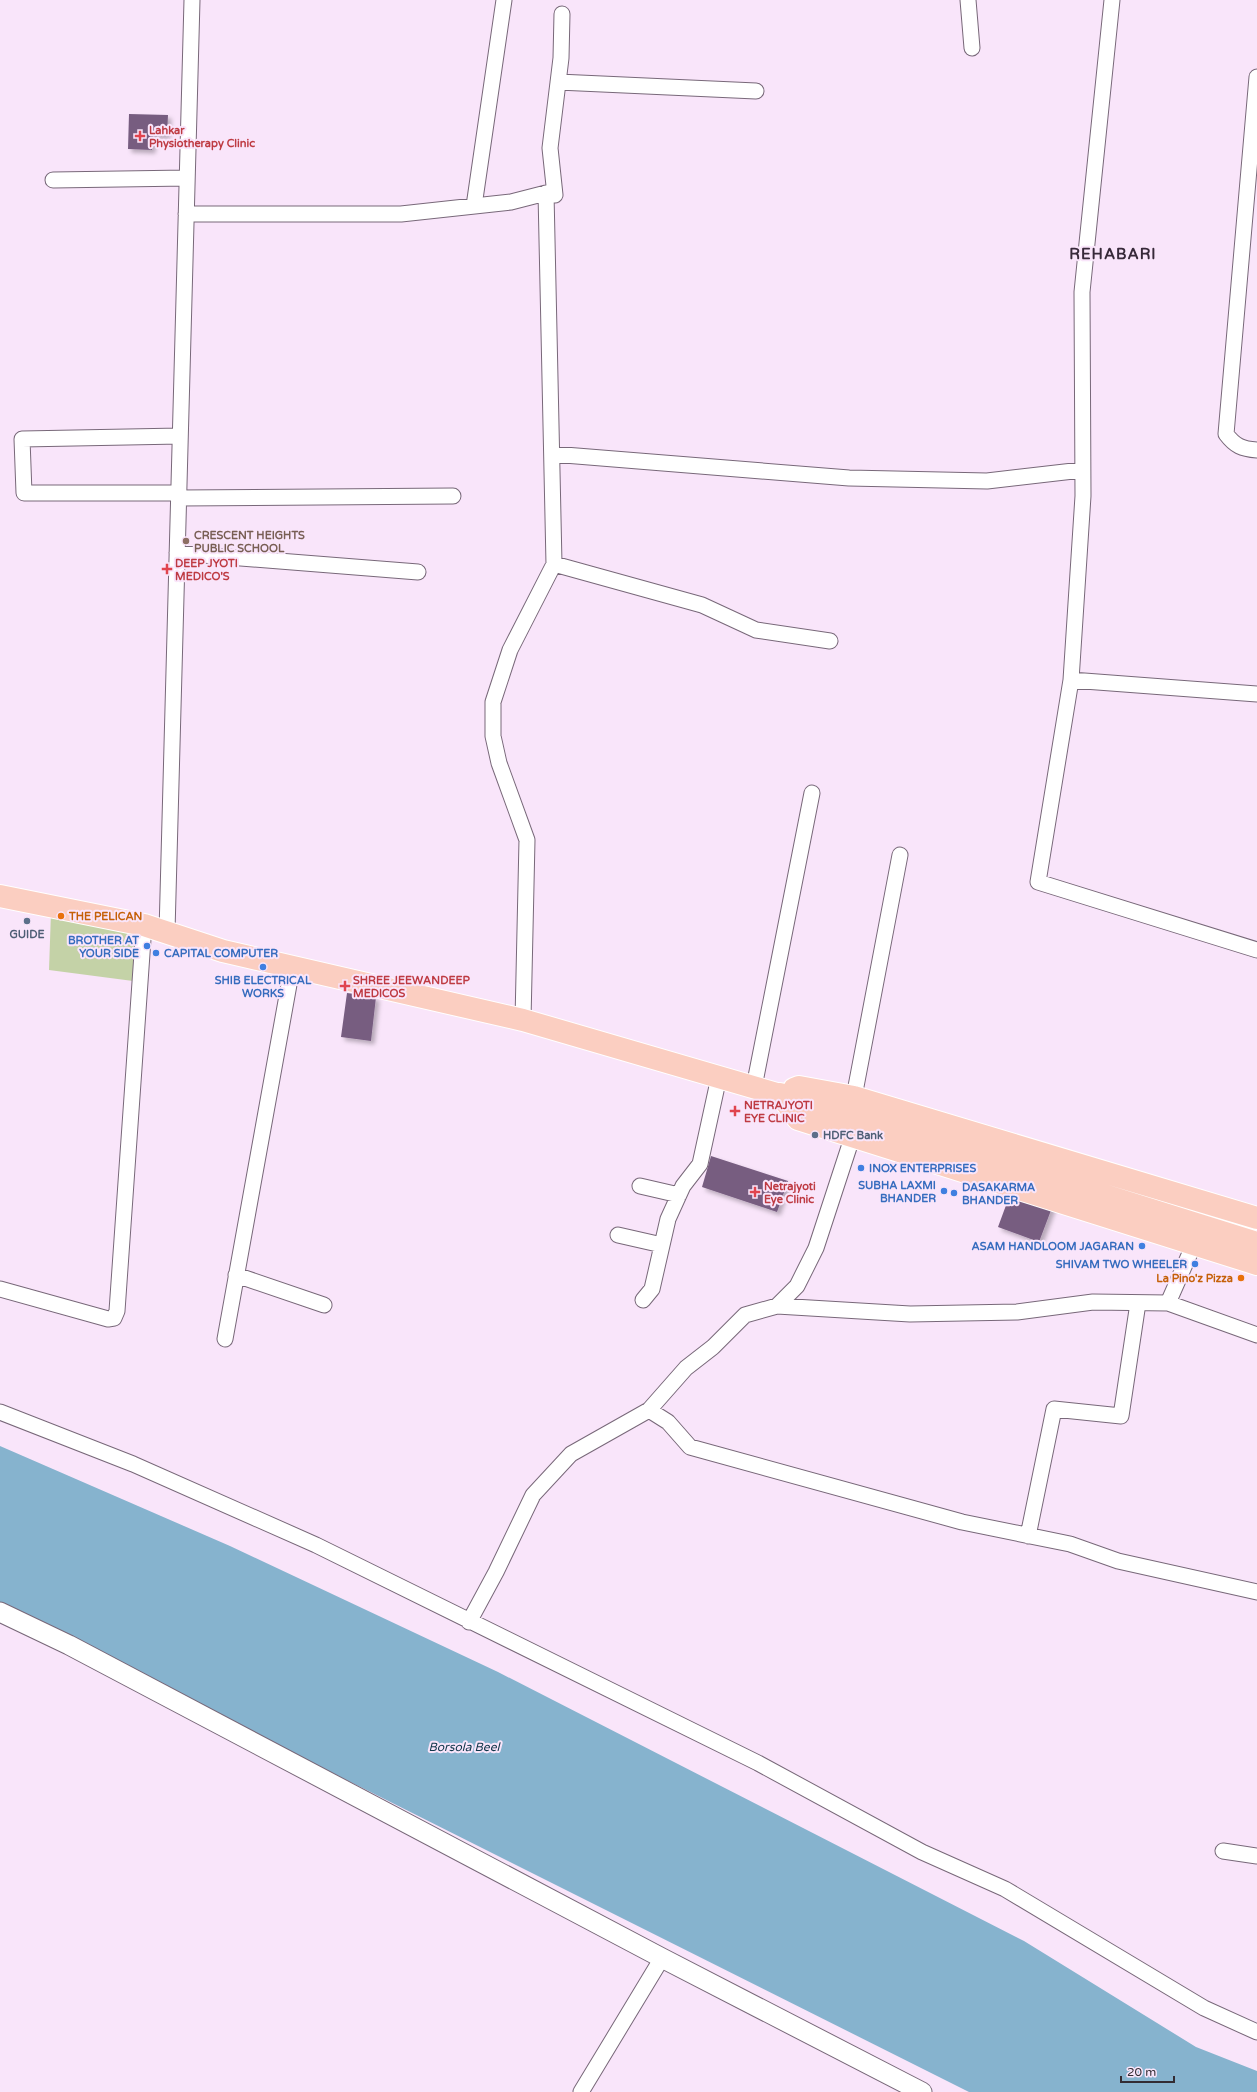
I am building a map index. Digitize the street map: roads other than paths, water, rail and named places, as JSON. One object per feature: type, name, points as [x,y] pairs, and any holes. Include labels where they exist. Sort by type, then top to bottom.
[{"type":"main road","points":[[0,896],[144,925],[223,951],[523,1020],[719,1078],[780,1094],[1066,1182],[1257,1243]]},
{"type":"main road","points":[[780,1094],[799,1087],[854,1097],[1257,1218]]},
{"type":"main road","points":[[780,1094],[798,1119],[1257,1264]]},
{"type":"street","points":[[168,932],[192,0]]},
{"type":"street","points":[[474,206],[504,0]]},
{"type":"street","points":[[968,0],[972,48]]},
{"type":"street","points":[[1112,0],[1082,292],[1083,496],[1071,680],[1038,882],[1257,950]]},
{"type":"street","points":[[186,214],[401,214],[511,202],[546,193],[555,195],[550,148],[558,82],[562,14]]},
{"type":"street","points":[[1257,77],[1226,434],[1233,444],[1238,447],[1244,450],[1257,450]]},
{"type":"street","points":[[558,82],[756,91]]},
{"type":"street","points":[[53,180],[187,178]]},
{"type":"street","points":[[523,1020],[527,840],[499,763],[493,736],[493,702],[510,650],[554,564],[546,193]]},
{"type":"street","points":[[180,436],[22,439],[24,493],[454,496]]},
{"type":"street","points":[[552,454],[849,478],[987,481],[1082,470]]},
{"type":"street","points":[[177,553],[418,572]]},
{"type":"street","points":[[554,564],[702,605],[756,630],[830,641]]},
{"type":"street","points":[[1071,680],[1257,694]]},
{"type":"street","points":[[754,1087],[812,793]]},
{"type":"street","points":[[854,1097],[900,855]]},
{"type":"street","points":[[0,1289],[108,1319],[114,1318],[117,1311],[144,925]]},
{"type":"street","points":[[225,1339],[292,968]]},
{"type":"street","points":[[643,1300],[652,1289],[668,1219],[683,1186],[700,1164],[719,1078]]},
{"type":"street","points":[[777,1306],[797,1286],[816,1248],[852,1135]]},
{"type":"street","points":[[640,1186],[679,1195]]},
{"type":"street","points":[[618,1234],[662,1245]]},
{"type":"street","points":[[1168,1303],[1194,1244]]},
{"type":"street","points":[[236,1275],[324,1305]]},
{"type":"street","points":[[469,1622],[496,1572],[533,1495],[571,1454],[649,1410],[686,1368],[713,1347],[745,1315],[777,1306],[910,1314],[1016,1312],[1093,1302],[1168,1303],[1257,1335]]},
{"type":"street","points":[[1028,1536],[1054,1409],[1121,1416],[1138,1303]]},
{"type":"street","points":[[649,1410],[668,1422],[690,1447],[962,1522],[1070,1544],[1118,1561],[1257,1592]]},
{"type":"street","points":[[0,1412],[133,1464],[316,1545],[469,1622],[758,1763],[922,1852],[1005,1889],[1204,2008],[1257,2032]]},
{"type":"street","points":[[0,1612],[76,1648],[662,1958],[922,2092]]},
{"type":"street","points":[[1223,1851],[1257,1856]]},
{"type":"street","points":[[581,2092],[662,1958]]},
{"type":"water","name":"Borsola Beel","points":[[0,1446],[230,1546],[498,1672],[1024,1941],[1196,2047],[1257,2071],[1257,2092],[969,2092],[179,1696],[0,1609]]},
{"type":"place","name":"Lahkar Physiotherapy Clinic","points":[[140,136]]},
{"type":"place","name":"CRESCENT HEIGHTS PUBLIC SCHOOL","points":[[186,541]]},
{"type":"place","name":"DEEP JYOTI MEDICO'S","points":[[167,569]]},
{"type":"place","name":"THE PELICAN","points":[[61,916]]},
{"type":"place","name":"GUIDE","points":[[27,921]]},
{"type":"place","name":"BROTHER AT YOUR SIDE","points":[[147,946]]},
{"type":"place","name":"CAPITAL COMPUTER","points":[[156,953]]},
{"type":"place","name":"SHIB ELECTRICAL WORKS","points":[[263,967]]},
{"type":"place","name":"SHREE JEEWANDEEP MEDICOS","points":[[345,986]]},
{"type":"place","name":"NETRAJYOTI EYE CLINIC","points":[[735,1111]]},
{"type":"place","name":"HDFC Bank","points":[[815,1135]]},
{"type":"place","name":"INOX ENTERPRISES","points":[[861,1168]]},
{"type":"place","name":"SUBHA LAXMI BHANDER","points":[[944,1191]]},
{"type":"place","name":"Netrajyoti Eye Clinic","points":[[755,1192]]},
{"type":"place","name":"DASAKARMA BHANDER","points":[[954,1193]]},
{"type":"place","name":"ASAM HANDLOOM JAGARAN","points":[[1142,1246]]},
{"type":"place","name":"SHIVAM TWO WHEELER","points":[[1195,1264]]},
{"type":"place","name":"La Pino'z Pizza","points":[[1241,1278]]},
{"type":"district","name":"REHABARI","points":[[1113,254]]}]
